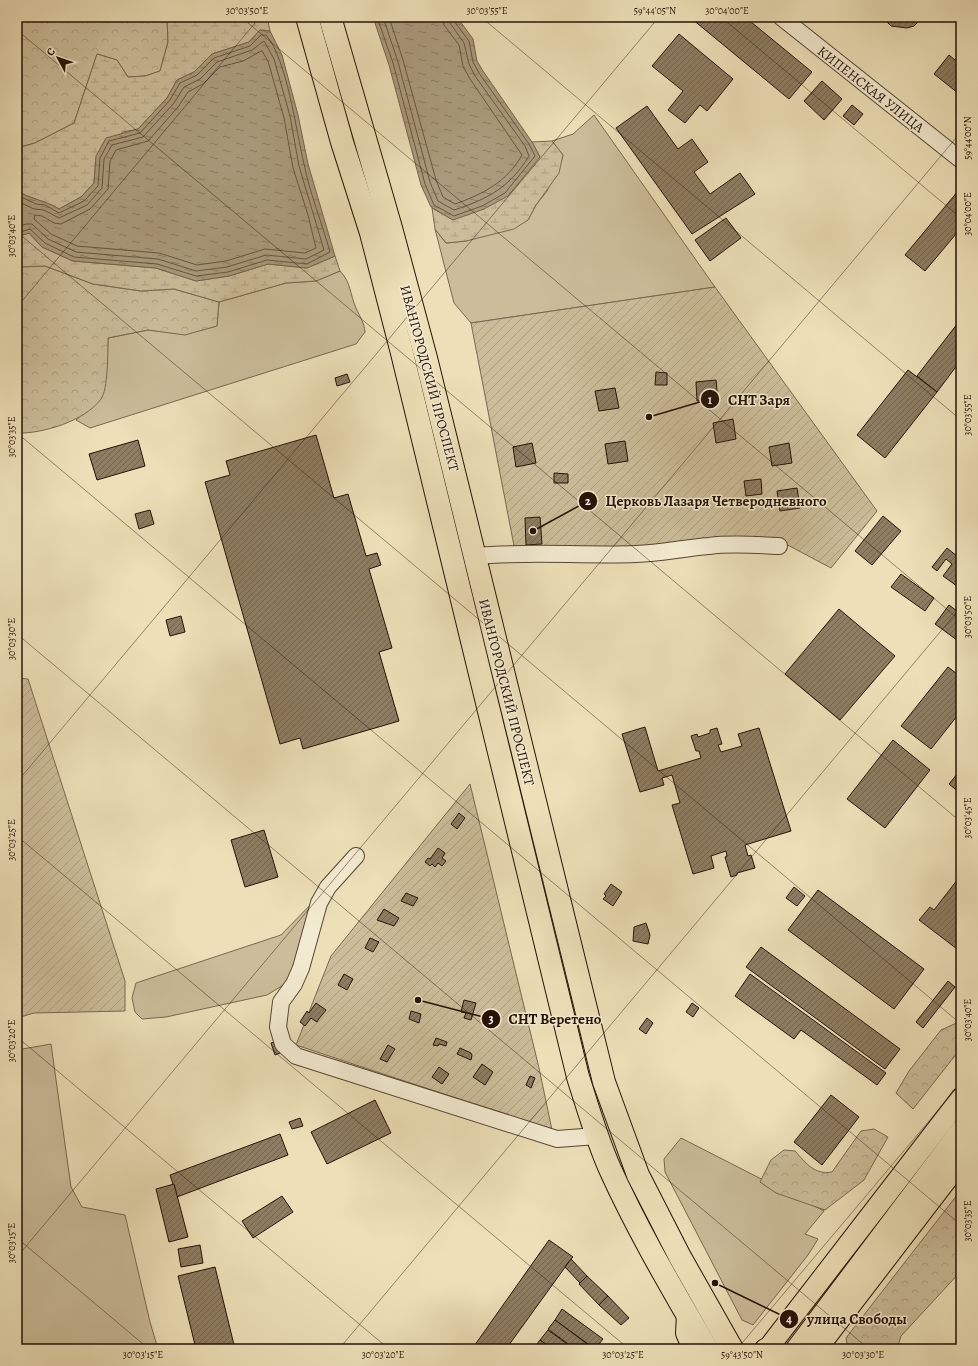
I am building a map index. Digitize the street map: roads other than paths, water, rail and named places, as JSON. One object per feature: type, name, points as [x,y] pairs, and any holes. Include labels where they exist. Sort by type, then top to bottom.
[{"type":"highway","name":"ИВАНГОРОДСКИЙ ПРОСПЕКТ","points":[[307,17],[342,142],[371,233],[402,353],[578,1077],[597,1136],[610,1169],[634,1217],[707,1349]]},
{"type":"highway","name":"ИВАНГОРОДСКИЙ ПРОСПЕКТ","points":[[330,17],[391,228],[420,335],[593,1045],[604,1082],[638,1175],[702,1296],[732,1349]]},
{"type":"main road","points":[[765,1349],[769,1347],[829,1271],[961,1098]]},
{"type":"main road","points":[[796,1349],[961,1130]]},
{"type":"main road","points":[[817,1349],[961,1161]]},
{"type":"main road","points":[[702,1296],[712,1301],[739,1345],[746,1349]]},
{"type":"main road","points":[[687,1313],[686,1333],[694,1349]]},
{"type":"street","name":"КИПЕНСКАЯ УЛИЦА","points":[[781,17],[961,160]]},
{"type":"street","points":[[475,556],[500,554],[599,555],[657,553],[709,546],[746,544],[779,546]]},
{"type":"street","points":[[356,856],[328,887],[319,903],[301,968],[294,984],[281,1002],[278,1028],[283,1044],[296,1056],[557,1139],[597,1136]]},
{"type":"water","points":[[373,17],[457,17],[473,39],[477,61],[532,142],[540,157],[508,196],[484,209],[453,220],[431,207],[421,185],[389,65]]},
{"type":"water","points":[[260,30],[270,31],[282,55],[298,115],[308,164],[335,256],[307,268],[268,264],[229,276],[196,281],[156,268],[73,261],[42,247],[29,233],[17,237],[17,191],[59,209],[81,197],[94,183],[96,156],[106,138],[138,129],[167,98],[177,80],[194,72],[212,54],[249,42]]},
{"type":"place","name":"СНТ Заря","points":[[649,417]]},
{"type":"place","name":"Церковь Лазаря Четверодневного","points":[[533,531]]},
{"type":"place","name":"СНТ Веретено","points":[[418,1000]]},
{"type":"place","name":"улица Свободы","points":[[715,1283]]}]
